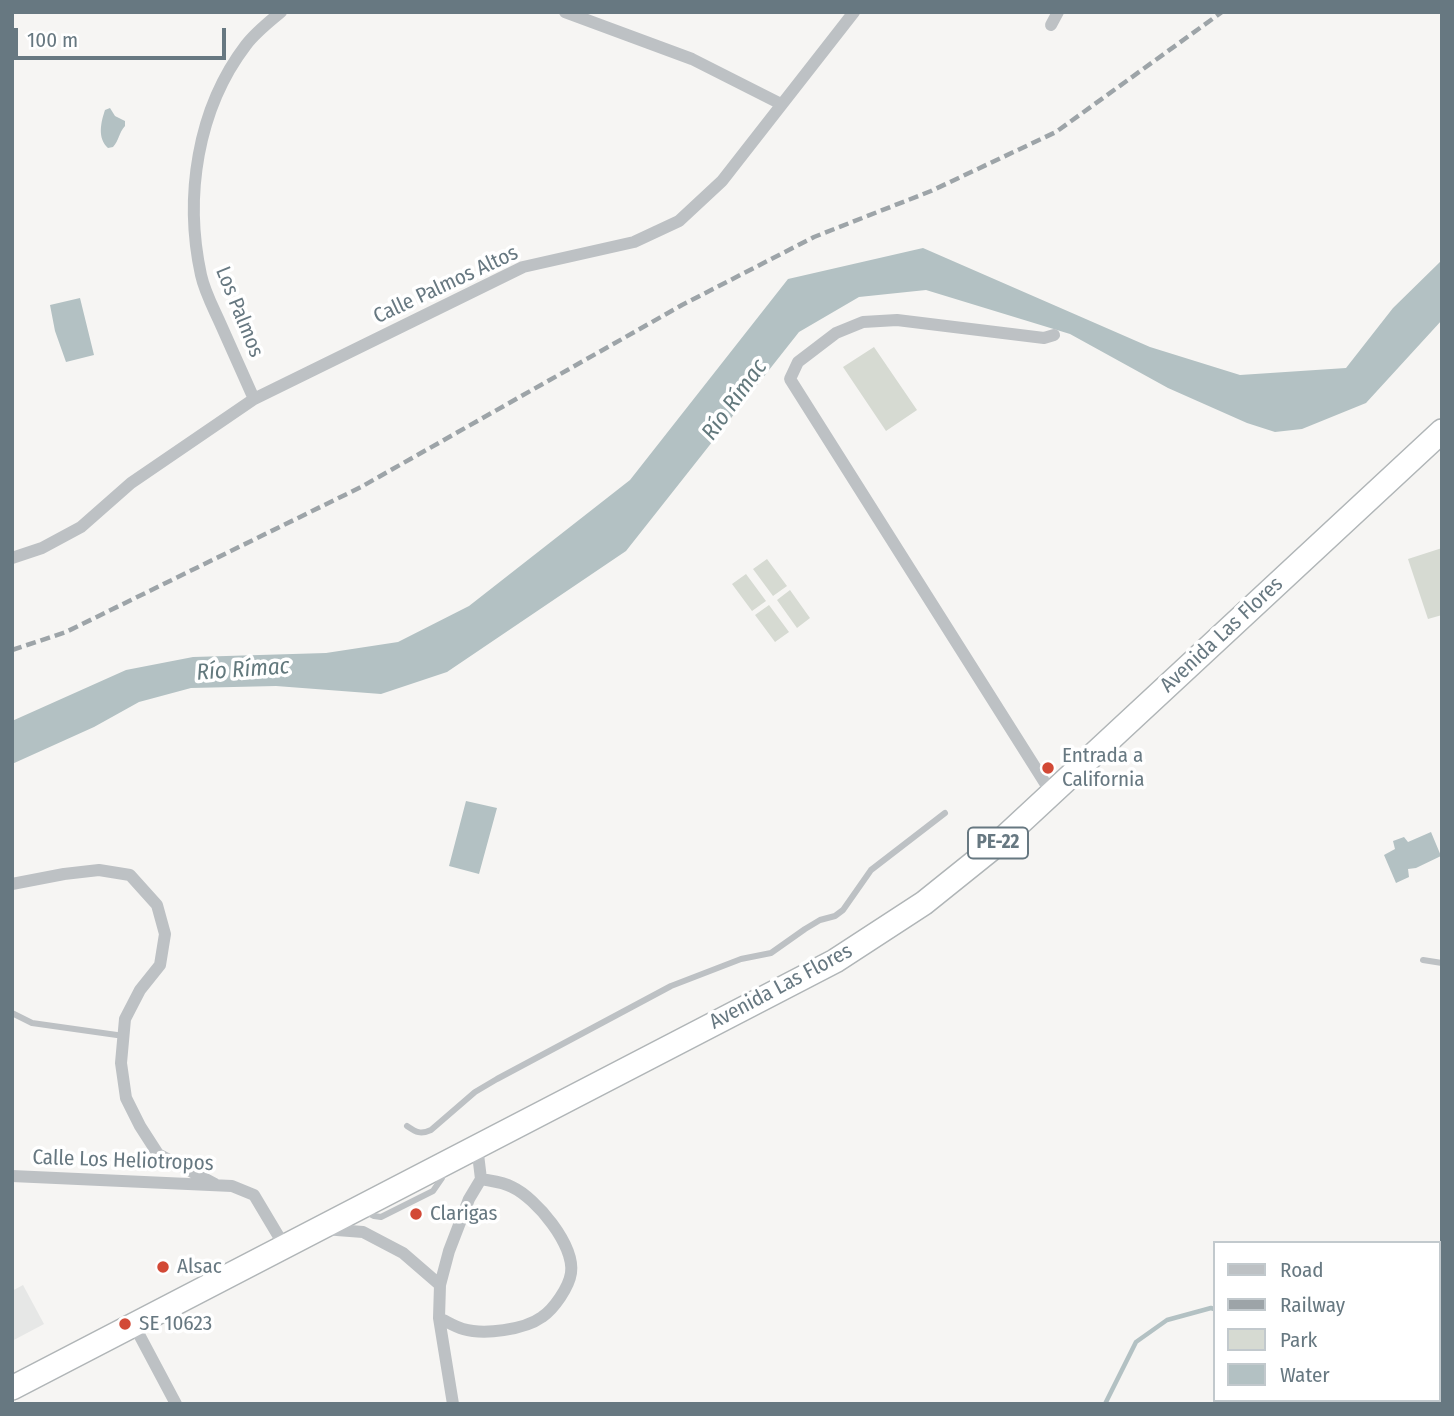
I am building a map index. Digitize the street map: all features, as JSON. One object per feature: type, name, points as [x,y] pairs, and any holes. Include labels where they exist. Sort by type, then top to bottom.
[{"type":"highway","name":"Avenida Las Flores","points":[[12,1388],[835,961],[923,903],[995,846],[1442,431]]},
{"type":"street","name":"Los Palmos","points":[[254,398],[207,295],[201,275],[194,230],[195,184],[201,144],[212,105],[247,44],[281,12]]},
{"type":"street","points":[[565,12],[692,59],[781,104]]},
{"type":"street","name":"Calle Palmos Altos","points":[[12,558],[42,548],[81,527],[131,483],[254,398],[523,267],[634,242],[679,221],[722,181],[853,12]]},
{"type":"street","points":[[1051,24],[1058,12]]},
{"type":"street","points":[[1052,794],[790,379],[798,362],[836,333],[863,322],[897,320],[1044,338],[1054,335]]},
{"type":"street","points":[[12,884],[99,870],[131,875],[157,905],[165,934],[160,965],[141,990],[125,1019],[121,1063],[126,1098],[158,1154],[215,1184]]},
{"type":"street","points":[[453,1404],[439,1318],[440,1285],[449,1251],[469,1199],[481,1179],[477,1146]]},
{"type":"street","name":"Calle Los Heliotropos","points":[[12,1176],[232,1186],[254,1195],[285,1247]]},
{"type":"street","points":[[439,1318],[463,1329],[484,1331],[527,1324],[541,1318],[554,1306],[571,1272],[569,1257],[561,1237],[538,1205],[512,1187],[481,1179]]},
{"type":"street","points":[[321,1229],[363,1231],[403,1253],[440,1285]]},
{"type":"street","points":[[134,1325],[176,1404]]},
{"type":"lane","points":[[407,1126],[417,1133],[424,1133],[475,1092],[671,986],[741,959],[771,953],[820,920],[835,916],[844,910],[871,870],[945,813]]},
{"type":"lane","points":[[1423,960],[1442,963]]},
{"type":"lane","points":[[12,1013],[32,1023],[124,1035]]},
{"type":"shaded area","points":[[23,1285],[44,1324],[12,1341],[12,1291]]},
{"type":"green space","points":[[874,347],[917,410],[886,431],[843,367]]},
{"type":"green space","points":[[1442,548],[1442,615],[1428,619],[1408,559]]},
{"type":"green space","points":[[767,559],[787,586],[773,596],[753,569]]},
{"type":"green space","points":[[746,574],[766,601],[752,611],[732,584]]},
{"type":"green space","points":[[790,590],[810,618],[797,628],[777,600]]},
{"type":"green space","points":[[769,605],[789,632],[775,642],[755,615]]},
{"type":"water","points":[[110,108],[115,116],[125,121],[125,126],[115,145],[108,148],[102,140],[101,130],[105,110]]},
{"type":"water","name":"Río Rímac","points":[[923,248],[1150,347],[1240,375],[1346,368],[1393,308],[1442,260],[1442,320],[1366,403],[1302,429],[1275,432],[1247,423],[1168,388],[1070,334],[926,290],[859,297],[799,332],[626,551],[447,672],[381,694],[276,686],[191,688],[139,702],[94,727],[12,764],[12,721],[126,670],[193,657],[326,653],[398,642],[469,606],[630,480],[788,279]]},
{"type":"water","points":[[80,298],[94,355],[66,362],[55,331],[50,305]]},
{"type":"water","points":[[466,801],[497,808],[479,874],[449,866]]},
{"type":"water","points":[[1431,832],[1441,856],[1408,869],[1409,877],[1396,883],[1384,855],[1395,849],[1393,841],[1404,837],[1408,842]]},
{"type":"waterway","points":[[1105,1404],[1136,1342],[1167,1320],[1212,1308]]},
{"type":"railway","points":[[12,650],[66,632],[361,487],[682,305],[814,237],[931,191],[1056,132],[1222,12]]},
{"type":"place","name":"Entrada a California","points":[[1048,768]]},
{"type":"place","name":"Clarigas","points":[[416,1214]]},
{"type":"place","name":"Alsac","points":[[163,1267]]},
{"type":"place","name":"SE 10623","points":[[125,1324]]}]
